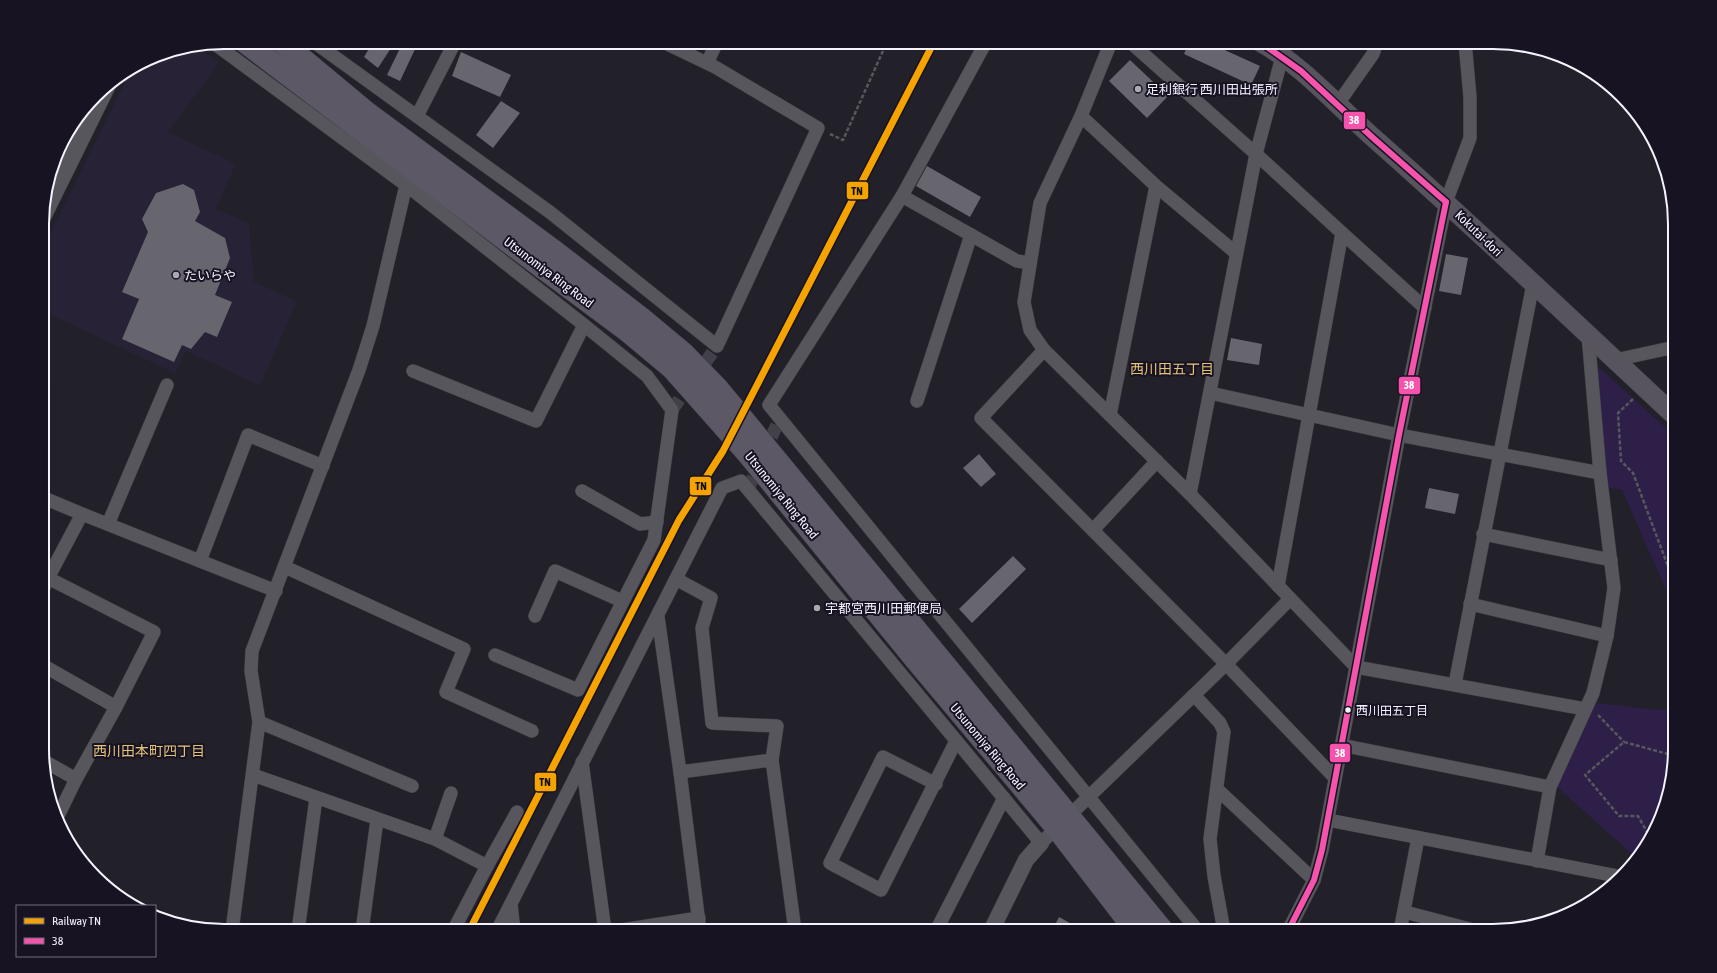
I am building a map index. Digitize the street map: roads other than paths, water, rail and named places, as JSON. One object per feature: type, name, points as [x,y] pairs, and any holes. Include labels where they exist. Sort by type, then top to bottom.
[{"type":"highway","name":"Utsunomiya Ring Road","points":[[256,49],[548,259]]},
{"type":"highway","name":"Utsunomiya Ring Road","points":[[290,49],[548,259],[629,332],[672,368],[924,654],[1062,822],[1157,924]]},
{"type":"highway","name":"Utsunomiya Ring Road","points":[[1062,822],[1131,924]]},
{"type":"main road","name":"Kokutai-dori","points":[[1285,49],[1337,105],[1446,202],[1668,409]]},
{"type":"street","points":[[222,49],[406,185],[584,325],[647,376],[672,410],[654,540],[578,690],[495,655]]},
{"type":"street","points":[[324,49],[551,213],[717,346],[818,128],[707,63],[678,49]]},
{"type":"street","points":[[417,116],[451,49]]},
{"type":"street","points":[[707,63],[714,49]]},
{"type":"street","points":[[982,49],[902,196],[769,405],[1192,924]]},
{"type":"street","points":[[1108,49],[1081,116],[1040,203],[1024,302],[1030,330],[1044,350],[1190,494],[1356,667],[1587,706]]},
{"type":"street","points":[[1138,49],[1425,308]]},
{"type":"street","points":[[1190,494],[1256,154],[1284,49]]},
{"type":"street","points":[[1337,105],[1375,49]]},
{"type":"street","points":[[1292,924],[1314,880],[1328,820],[1399,435],[1446,202],[1470,138],[1470,97],[1466,49]]},
{"type":"street","points":[[50,203],[101,99]]},
{"type":"street","points":[[1081,116],[1156,186],[1236,253]]},
{"type":"street","points":[[233,924],[259,722],[251,671],[252,651],[323,466],[373,326],[406,185]]},
{"type":"street","points":[[1110,415],[1156,186]]},
{"type":"street","points":[[902,196],[1017,261],[1030,263]]},
{"type":"street","points":[[1278,586],[1342,233]]},
{"type":"street","points":[[917,401],[971,235]]},
{"type":"street","points":[[1455,684],[1483,534],[1533,284]]},
{"type":"street","points":[[413,371],[536,422],[584,325]]},
{"type":"street","points":[[1538,861],[1550,787],[1593,693],[1607,636],[1614,588],[1600,474],[1588,335]]},
{"type":"street","points":[[1615,360],[1668,349]]},
{"type":"street","points":[[1044,350],[981,418],[1226,664],[1335,778]]},
{"type":"street","points":[[108,524],[167,385]]},
{"type":"street","points":[[1210,393],[1399,435],[1600,474]]},
{"type":"street","points":[[200,561],[248,435],[323,466]]},
{"type":"street","points":[[1093,530],[1156,461]]},
{"type":"street","points":[[501,924],[582,762],[658,617],[722,488],[741,481],[1041,843]]},
{"type":"street","points":[[582,491],[640,524],[657,522]]},
{"type":"street","points":[[49,500],[276,591]]},
{"type":"street","points":[[49,577],[82,514]]},
{"type":"street","points":[[1483,534],[1611,560]]},
{"type":"street","points":[[285,567],[464,649],[446,692],[532,731]]},
{"type":"street","points":[[535,616],[555,571],[622,601]]},
{"type":"street","points":[[676,579],[711,598],[702,628],[712,723],[777,726],[772,760],[793,924]]},
{"type":"street","points":[[49,584],[154,632],[116,708],[76,779],[60,811]]},
{"type":"street","points":[[994,924],[1026,860],[1041,843],[1226,664],[1290,599]]},
{"type":"street","points":[[1470,604],[1607,636]]},
{"type":"street","points":[[658,617],[680,772],[699,924]]},
{"type":"street","points":[[49,669],[116,708]]},
{"type":"street","points":[[1194,695],[1220,723],[1224,732],[1210,839],[1214,876],[1223,924]]},
{"type":"street","points":[[259,722],[412,786]]},
{"type":"street","points":[[936,784],[883,757],[830,862],[881,890],[936,784],[956,741]]},
{"type":"street","points":[[1341,745],[1550,787]]},
{"type":"street","points":[[680,772],[772,760]]},
{"type":"street","points":[[582,762],[604,924]]},
{"type":"street","points":[[49,764],[76,779]]},
{"type":"street","points":[[253,776],[435,839],[487,866]]},
{"type":"street","points":[[1217,789],[1314,880]]},
{"type":"street","points":[[435,839],[451,793]]},
{"type":"street","points":[[299,924],[316,798]]},
{"type":"street","points":[[940,924],[1004,798]]},
{"type":"street","points":[[457,924],[517,812]]},
{"type":"street","points":[[363,924],[377,820]]},
{"type":"street","points":[[1328,820],[1614,875]]},
{"type":"street","points":[[1402,924],[1418,838]]},
{"type":"street","points":[[511,904],[513,924]]},
{"type":"street","points":[[1405,912],[1450,924]]},
{"type":"tunnel","points":[[672,410],[717,346]]},
{"type":"tunnel","points":[[748,489],[780,418]]},
{"type":"rail line","name":"TN","points":[[473,924],[679,520],[723,451],[930,49]]},
{"type":"place","name":"足利銀行 西川田出張所","points":[[1138,89]]},
{"type":"place","name":"たいらや","points":[[176,275]]},
{"type":"place","name":"宇都宮西川田郵便局","points":[[817,608]]},
{"type":"place","name":"西川田五丁目","points":[[1348,710]]},
{"type":"district","name":"西川田五丁目","points":[[1172,369]]},
{"type":"district","name":"西川田本町四丁目","points":[[149,751]]}]
